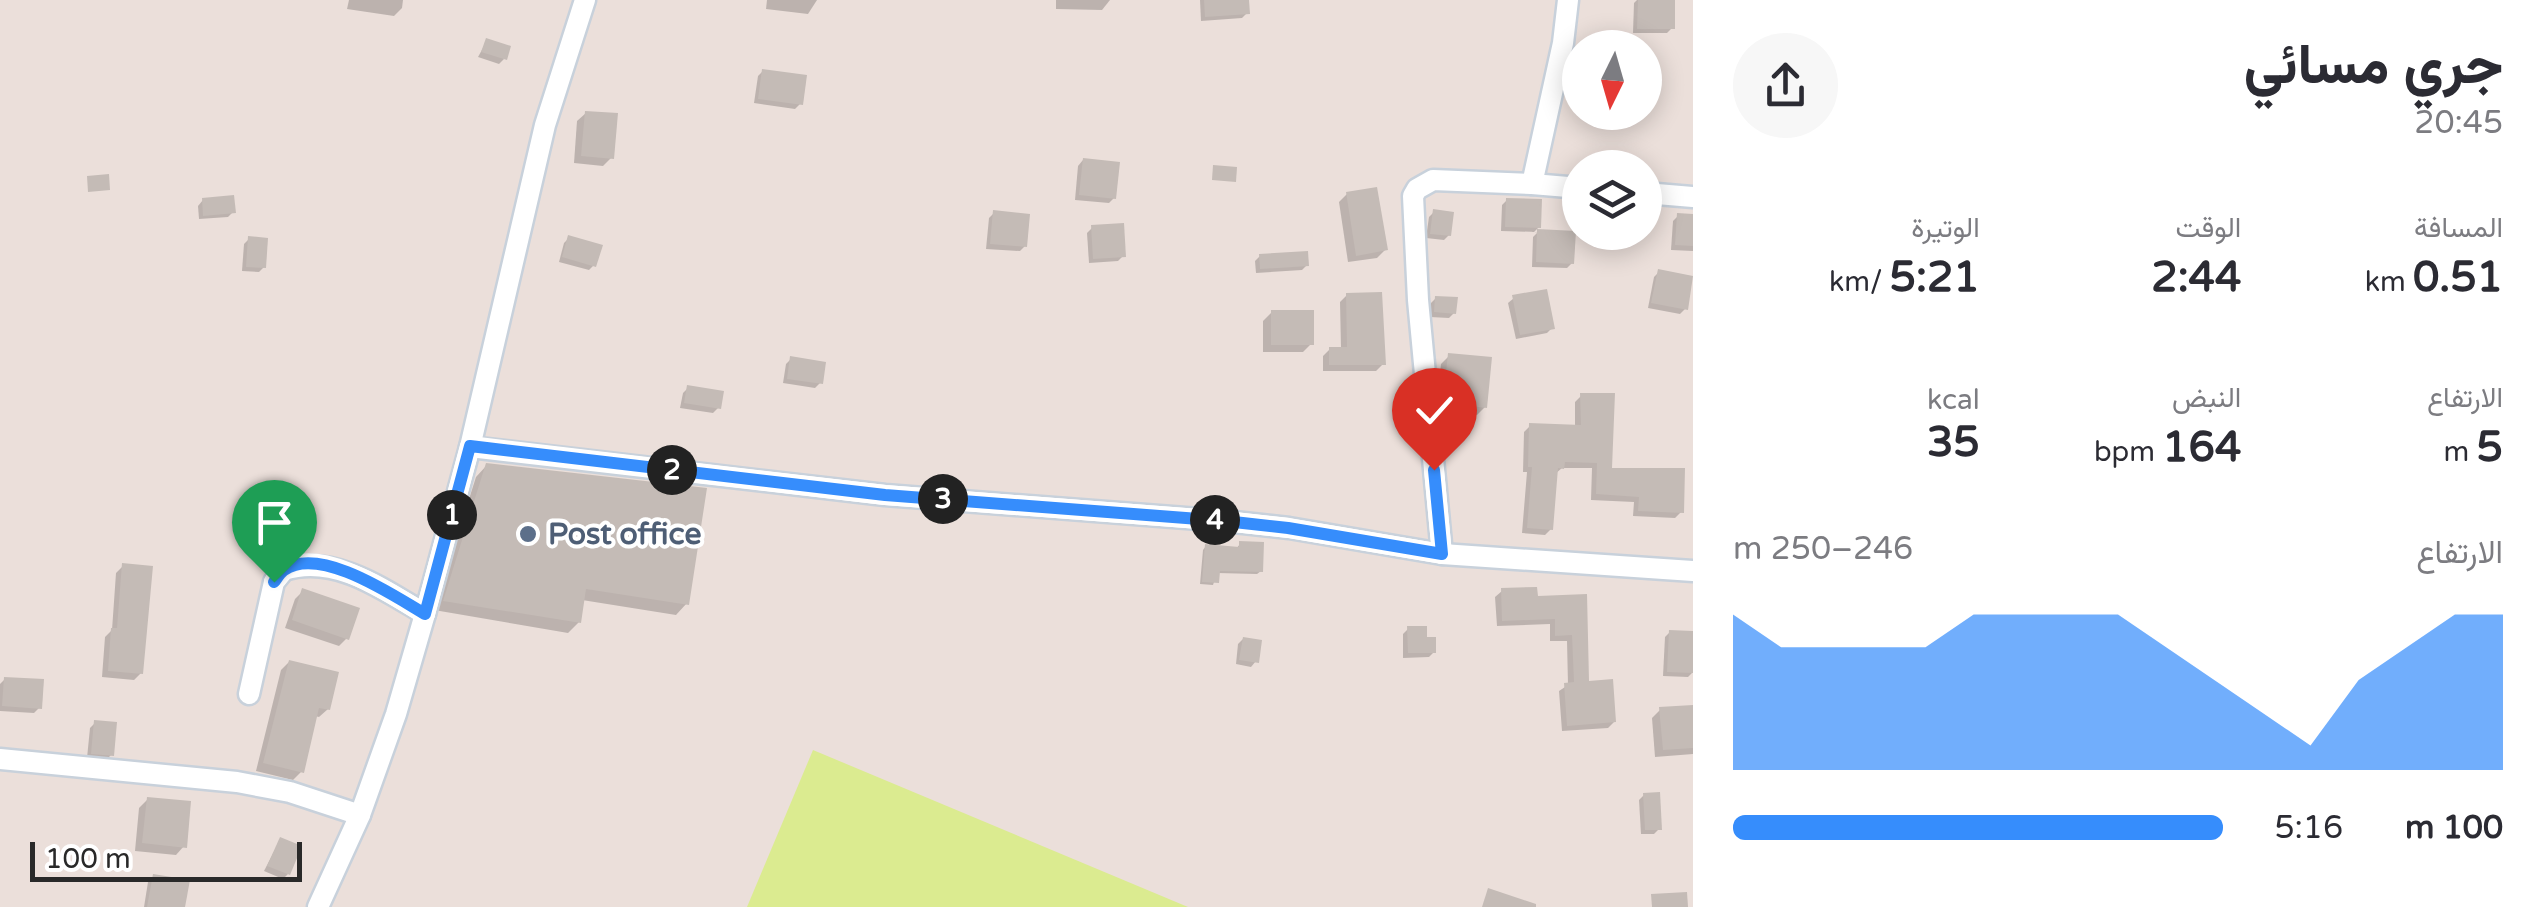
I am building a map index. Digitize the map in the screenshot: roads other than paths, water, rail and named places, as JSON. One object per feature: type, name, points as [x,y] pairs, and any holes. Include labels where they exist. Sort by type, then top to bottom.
[{"type":"street","points":[[318,907],[360,815],[396,714],[470,446],[545,125],[585,0]]},
{"type":"street","points":[[1532,184],[1564,43],[1568,0]]},
{"type":"street","points":[[1442,554],[1412,196],[1433,180],[1562,186]]},
{"type":"street","points":[[1662,194],[1693,197]]},
{"type":"street","points":[[470,446],[885,495],[1225,521],[1442,554],[1693,571]]},
{"type":"street","points":[[249,694],[274,582],[284,570],[318,564],[340,569],[425,614]]},
{"type":"street","points":[[0,759],[237,782],[290,792],[360,815]]},
{"type":"place","name":"Post office","points":[[528,534]]}]
